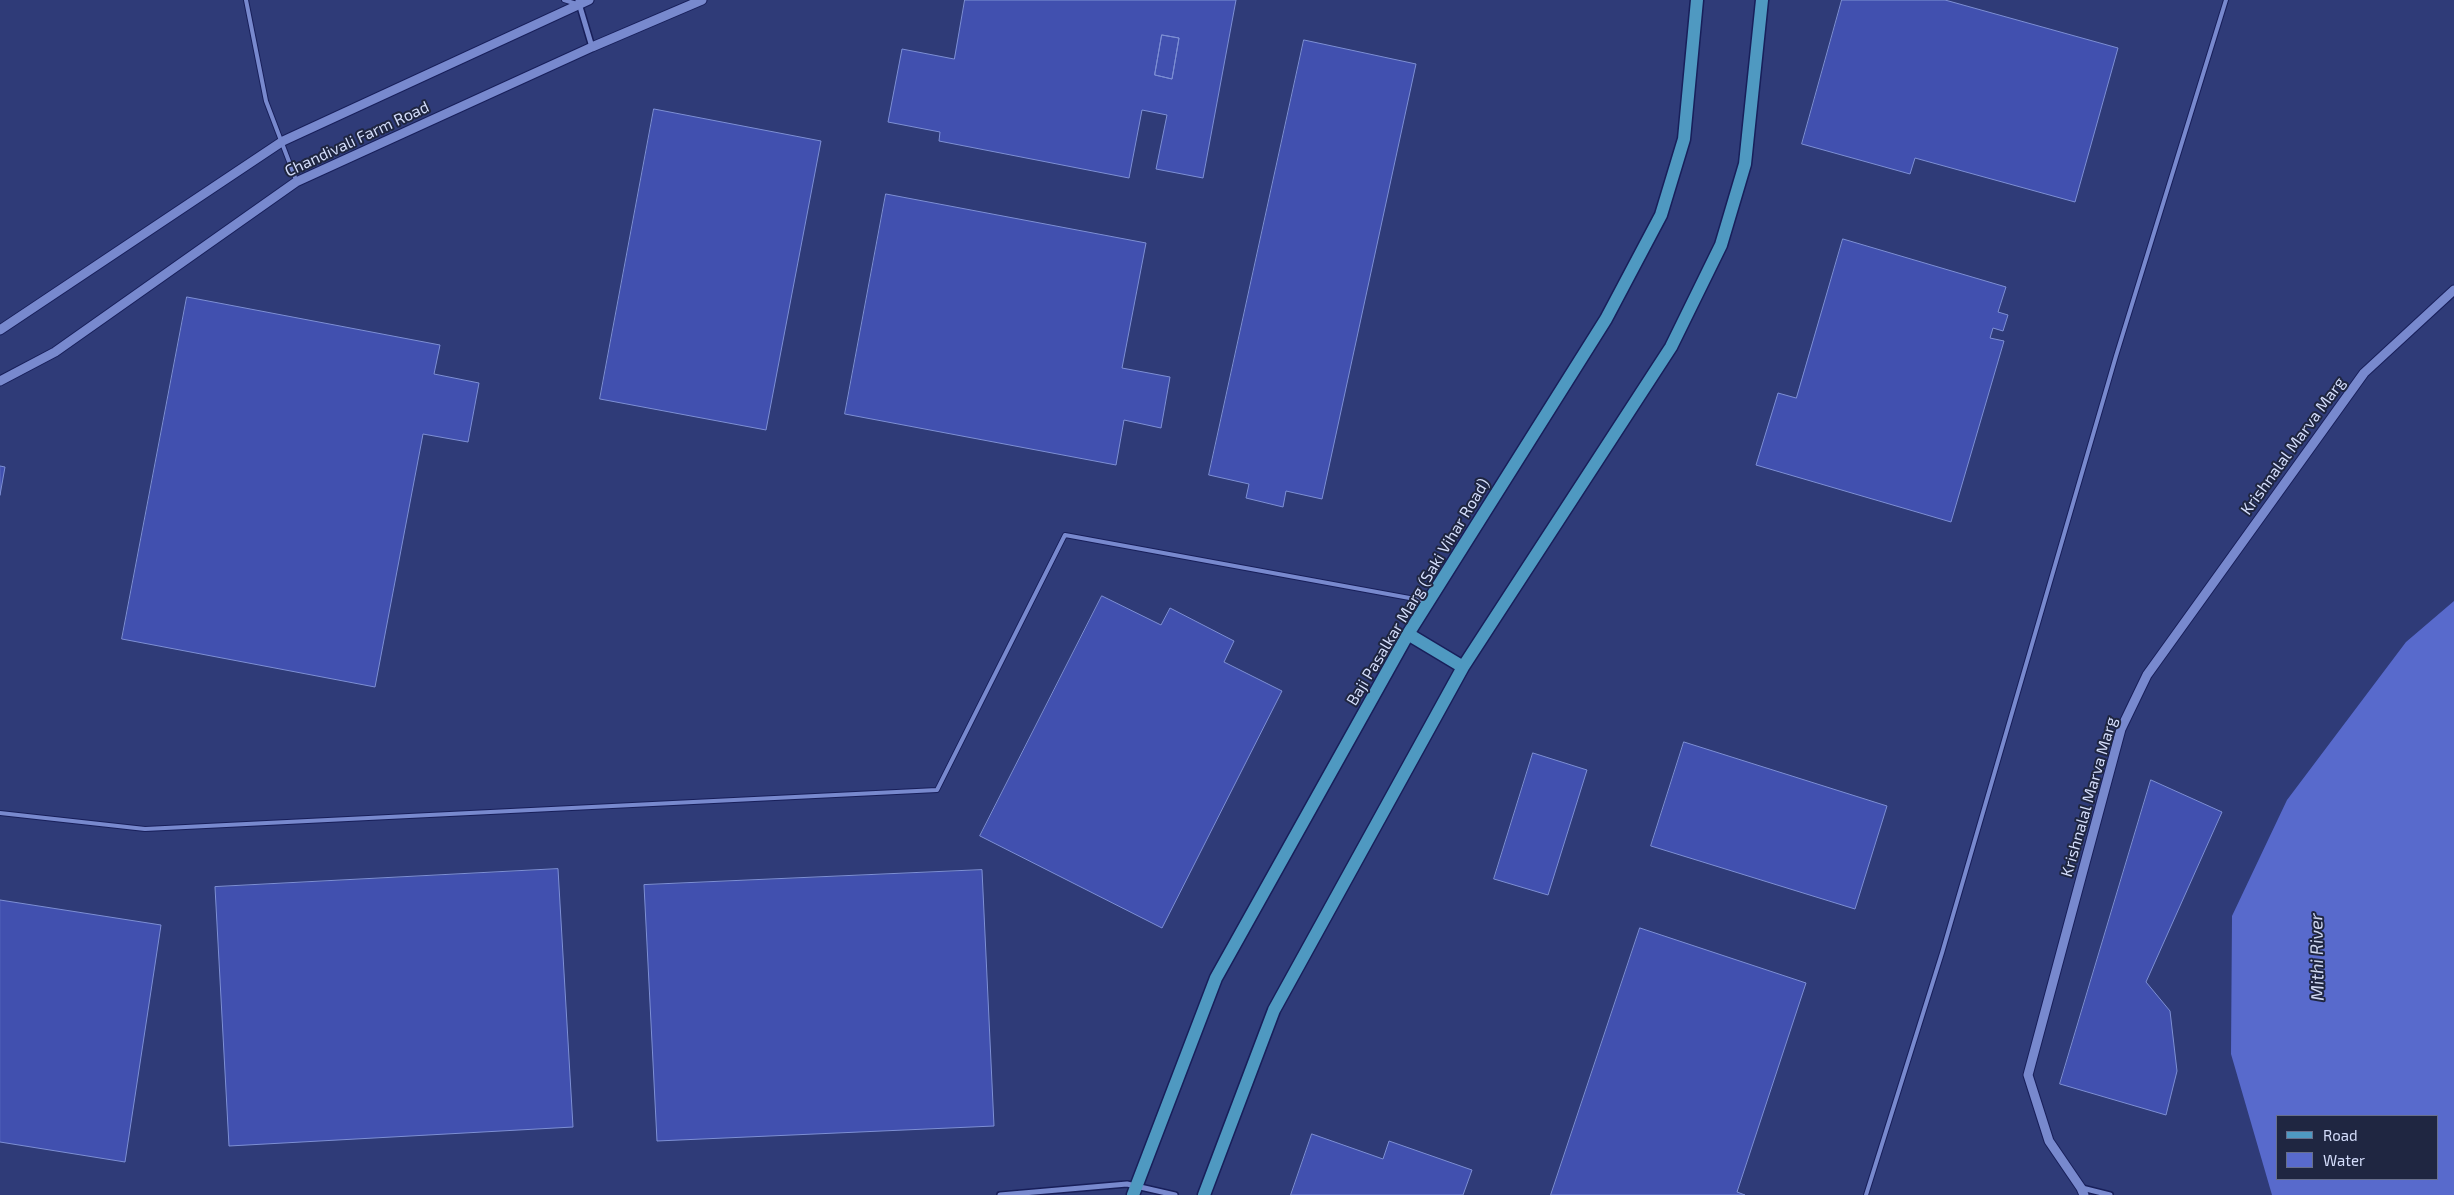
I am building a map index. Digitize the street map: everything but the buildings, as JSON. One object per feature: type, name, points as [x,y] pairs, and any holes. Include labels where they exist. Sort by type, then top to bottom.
[{"type":"main road","name":"Baji Pasalkar Marg (Saki Vihar Road)","points":[[1135,1191],[1216,978],[1408,634],[1606,319],[1661,215],[1684,139],[1697,0]]},
{"type":"main road","points":[[1204,1195],[1274,1010],[1463,667],[1671,347],[1721,245],[1745,164],[1762,0]]},
{"type":"main road","points":[[1408,634],[1463,667]]},
{"type":"street","points":[[0,330],[283,141],[578,2],[589,0]]},
{"type":"street","name":"Chandivali Farm Road","points":[[0,381],[55,352],[296,182],[592,47],[702,0]]},
{"type":"street","points":[[578,2],[592,47]]},
{"type":"street","name":"Krishnalal Marva Marg","points":[[2082,1191],[2049,1141],[2028,1075],[2121,728],[2147,674],[2364,373],[2454,290]]},
{"type":"street","points":[[1000,1195],[1127,1184],[1135,1191],[1175,1195]]},
{"type":"street","points":[[2082,1191],[2110,1195]]},
{"type":"lane","points":[[246,0],[266,101],[283,141],[296,182]]},
{"type":"lane","points":[[564,0],[578,2]]},
{"type":"lane","points":[[1866,1195],[1942,953],[2116,356],[2226,0]]},
{"type":"lane","points":[[0,813],[145,829],[937,790],[1065,534],[1428,601]]},
{"type":"water","name":"Mithi River","points":[[2454,601],[2454,1195],[2272,1195],[2231,1054],[2232,916],[2287,800],[2406,642]]}]
